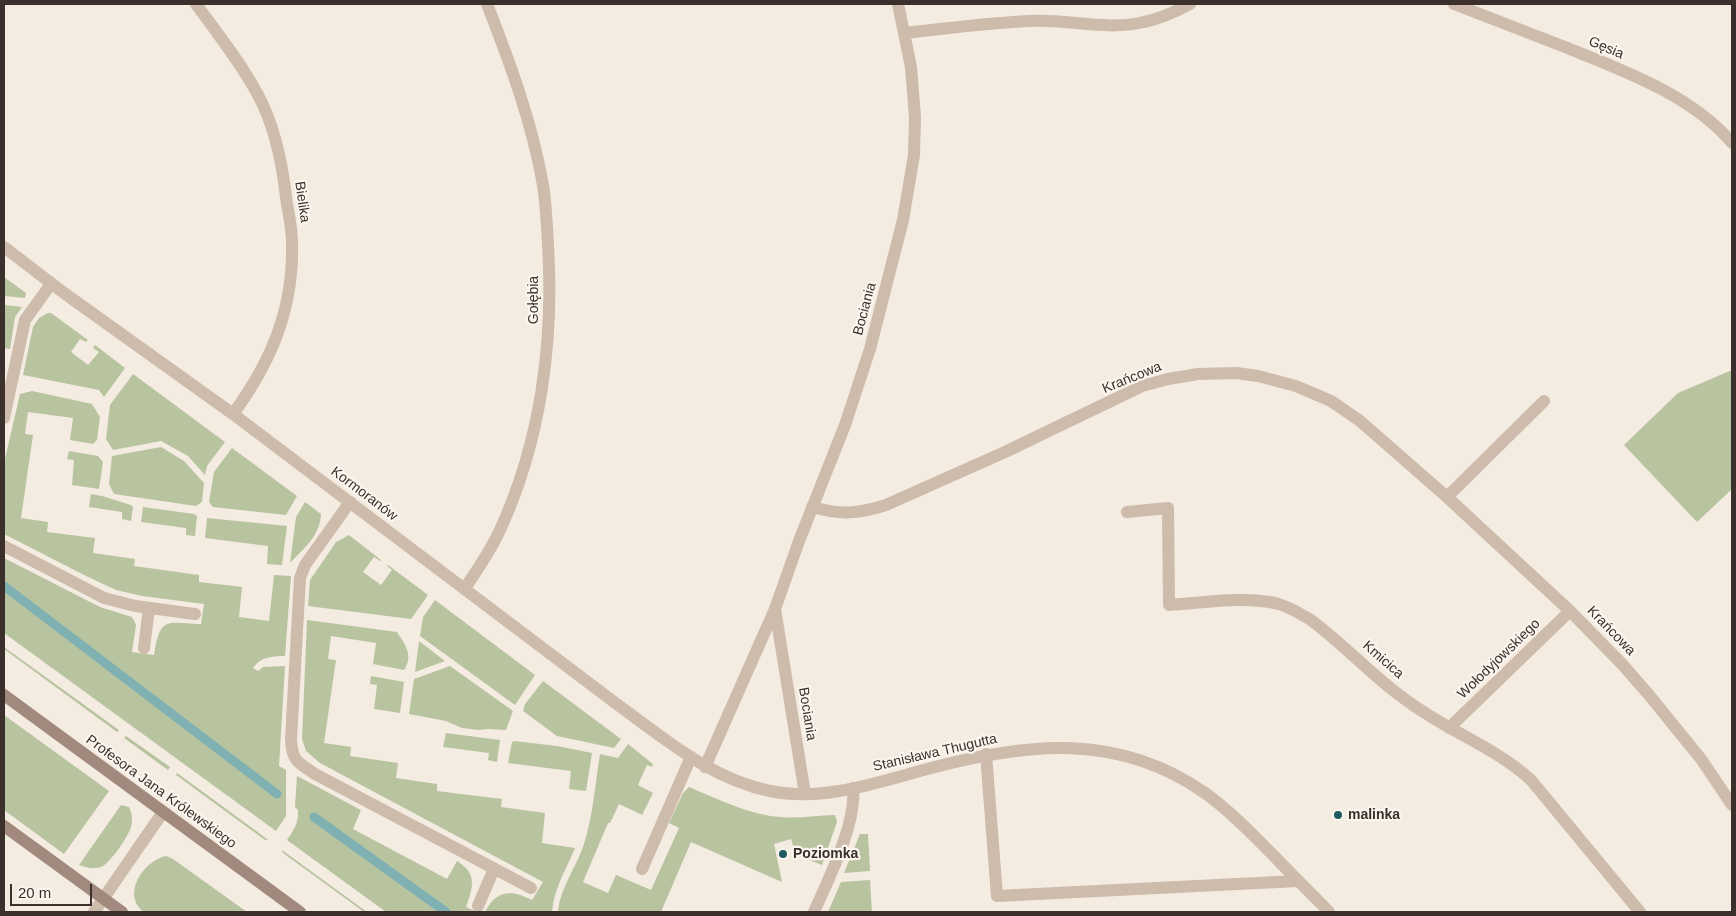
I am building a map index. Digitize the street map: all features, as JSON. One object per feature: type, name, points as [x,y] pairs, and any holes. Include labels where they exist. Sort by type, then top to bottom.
[{"type":"street","name":"Bielika","points":[[196,4],[244,72],[267,113],[280,159],[292,241],[289,290],[280,330],[252,388],[233,414]]},
{"type":"street","name":"Gołębia","points":[[465,588],[491,548],[517,488],[533,430],[549,339],[549,257],[543,184],[523,102],[487,4]]},
{"type":"street","name":"Bociania","points":[[706,767],[775,609],[812,507],[860,385],[903,220],[914,154],[915,117],[914,90],[905,33],[898,4]]},
{"type":"street","points":[[905,33],[1031,21],[1112,26],[1127,25],[1160,18],[1190,4]]},
{"type":"street","name":"Gęsia","points":[[1454,4],[1643,80],[1706,117],[1732,143]]},
{"type":"street","name":"Kormoranów","points":[[4,247],[51,284],[233,414],[618,705],[706,767]]},
{"type":"street","points":[[4,418],[25,320],[51,284]]},
{"type":"street","name":"Krańcowa","points":[[812,507],[846,514],[868,511],[886,505],[1005,452],[1142,386],[1183,375],[1236,373],[1296,386],[1331,401],[1360,421],[1447,497],[1570,611],[1622,664],[1649,695],[1700,759],[1732,805]]},
{"type":"street","points":[[1447,497],[1544,401]]},
{"type":"street","points":[[350,502],[305,565],[300,578],[291,739],[293,756],[298,763],[315,774],[531,888]]},
{"type":"street","name":"Kmicica","points":[[1127,512],[1168,508],[1169,604],[1254,600],[1276,604],[1293,610],[1310,620],[1330,634],[1417,708],[1516,766],[1531,780],[1640,912]]},
{"type":"street","points":[[4,546],[104,598],[149,608],[194,614]]},
{"type":"street","points":[[144,648],[149,608]]},
{"type":"street","name":"Bociania","points":[[775,609],[805,794]]},
{"type":"street","name":"Wołodyjowskiego","points":[[1449,728],[1570,611]]},
{"type":"street","name":"Profesora Jana Królewskiego","points":[[4,695],[300,912]]},
{"type":"street","name":"Stanisława Thugutta","points":[[706,767],[749,786],[777,792],[818,794],[853,788],[986,754],[1030,749],[1076,748],[1126,756],[1188,782],[1206,794],[1239,822],[1329,912]]},
{"type":"street","points":[[986,754],[997,896],[1298,880]]},
{"type":"street","points":[[642,870],[691,757]]},
{"type":"street","points":[[814,912],[850,821],[853,788]]},
{"type":"street","points":[[94,912],[163,812]]},
{"type":"street","points":[[4,826],[122,912]]},
{"type":"street","points":[[478,906],[494,869]]},
{"type":"green space","points":[[4,277],[26,293],[25,298],[4,296]]},
{"type":"green space","points":[[5,305],[22,307],[15,317],[10,349],[4,348]]},
{"type":"green space","points":[[51,313],[88,340],[86,342],[80,339],[71,352],[88,365],[99,352],[93,348],[95,345],[125,368],[104,397],[99,390],[23,375],[33,327],[39,318]]},
{"type":"green space","points":[[1732,370],[1732,489],[1697,522],[1624,445],[1678,393]]},
{"type":"green space","points":[[133,374],[225,442],[207,466],[205,475],[188,456],[161,441],[113,450],[106,439],[110,405]]},
{"type":"green space","points":[[32,391],[92,404],[100,417],[97,440],[93,444],[70,440],[73,418],[28,412],[25,434],[33,435],[21,518],[48,522],[47,532],[95,538],[93,553],[135,559],[134,566],[199,575],[199,582],[242,587],[239,617],[269,621],[274,575],[291,576],[285,656],[263,659],[253,668],[258,671],[263,667],[285,666],[279,766],[286,770],[286,816],[276,831],[4,633],[4,558],[100,607],[132,617],[136,625],[132,652],[154,655],[159,633],[167,624],[201,624],[204,604],[142,596],[116,590],[4,534],[4,463],[20,394]]},
{"type":"green space","points":[[161,447],[184,461],[204,483],[202,502],[196,506],[114,494],[109,484],[112,456]]},
{"type":"green space","points":[[232,448],[297,496],[286,515],[213,507],[209,502],[214,472]]},
{"type":"green space","points":[[69,451],[98,456],[103,462],[99,489],[72,485],[74,460],[67,459]]},
{"type":"green space","points":[[91,494],[131,505],[133,507],[131,521],[122,519],[122,512],[89,507]]},
{"type":"green space","points":[[305,502],[321,514],[320,522],[318,529],[306,547],[290,563],[296,517]]},
{"type":"green space","points":[[143,507],[194,514],[197,516],[195,536],[186,535],[186,528],[141,522]]},
{"type":"green space","points":[[207,518],[287,526],[282,565],[267,564],[268,546],[205,538]]},
{"type":"green space","points":[[349,535],[381,560],[374,557],[363,572],[381,585],[392,570],[388,565],[428,595],[411,619],[308,606],[310,580],[336,542]]},
{"type":"green space","points":[[435,600],[535,675],[515,705],[420,636],[423,617]]},
{"type":"green space","points":[[307,620],[397,632],[408,655],[407,665],[404,670],[373,664],[376,643],[331,636],[328,659],[336,660],[324,743],[351,747],[350,756],[398,763],[396,778],[437,784],[437,791],[502,799],[501,807],[545,813],[542,843],[575,848],[558,887],[552,912],[485,912],[490,904],[500,895],[512,893],[532,900],[543,882],[320,763],[306,751],[302,739]]},
{"type":"green space","points":[[419,641],[445,661],[415,672]]},
{"type":"green space","points":[[4,647],[119,730],[117,732],[4,649]]},
{"type":"green space","points":[[450,666],[513,711],[506,730],[462,728],[446,721],[409,714],[414,679]]},
{"type":"green space","points":[[371,676],[404,682],[400,713],[374,709],[377,685],[370,684]]},
{"type":"green space","points":[[543,681],[621,739],[614,748],[557,736],[523,711],[525,704]]},
{"type":"green space","points":[[4,715],[109,791],[64,854],[4,810]]},
{"type":"green space","points":[[446,733],[500,740],[497,762],[488,760],[489,753],[443,747]]},
{"type":"green space","points":[[126,736],[170,767],[168,770],[124,738]]},
{"type":"green space","points":[[512,742],[557,746],[592,753],[586,791],[569,789],[571,771],[508,763]]},
{"type":"green space","points":[[628,744],[653,764],[652,767],[647,765],[638,785],[653,793],[642,815],[619,804],[610,823],[608,823],[583,882],[608,893],[616,875],[651,890],[679,828],[669,823],[683,793],[689,787],[734,806],[769,816],[794,818],[835,815],[837,822],[822,865],[796,855],[791,839],[774,844],[782,882],[691,842],[661,912],[558,912],[562,895],[580,855],[586,836],[600,754],[618,758]]},
{"type":"green space","points":[[177,773],[268,840],[265,840],[176,775]]},
{"type":"green space","points":[[297,776],[361,810],[353,829],[447,879],[457,861],[464,866],[472,881],[466,907],[477,912],[386,912],[287,840],[298,818],[298,810],[295,807]]},
{"type":"green space","points":[[121,805],[129,807],[132,822],[119,848],[103,866],[91,868],[79,865]]},
{"type":"green space","points":[[860,834],[868,834],[870,871],[844,873]]},
{"type":"green space","points":[[282,850],[367,912],[364,912],[283,853]]},
{"type":"green space","points":[[166,856],[173,859],[247,912],[144,912],[137,905],[134,897],[138,880],[150,864]]},
{"type":"green space","points":[[870,880],[872,912],[828,912],[841,882]]},
{"type":"waterway","points":[[4,586],[277,794]]},
{"type":"waterway","points":[[314,817],[446,912]]},
{"type":"place","name":"malinka","points":[[1338,815]]},
{"type":"place","name":"Poziomka","points":[[783,854]]}]
